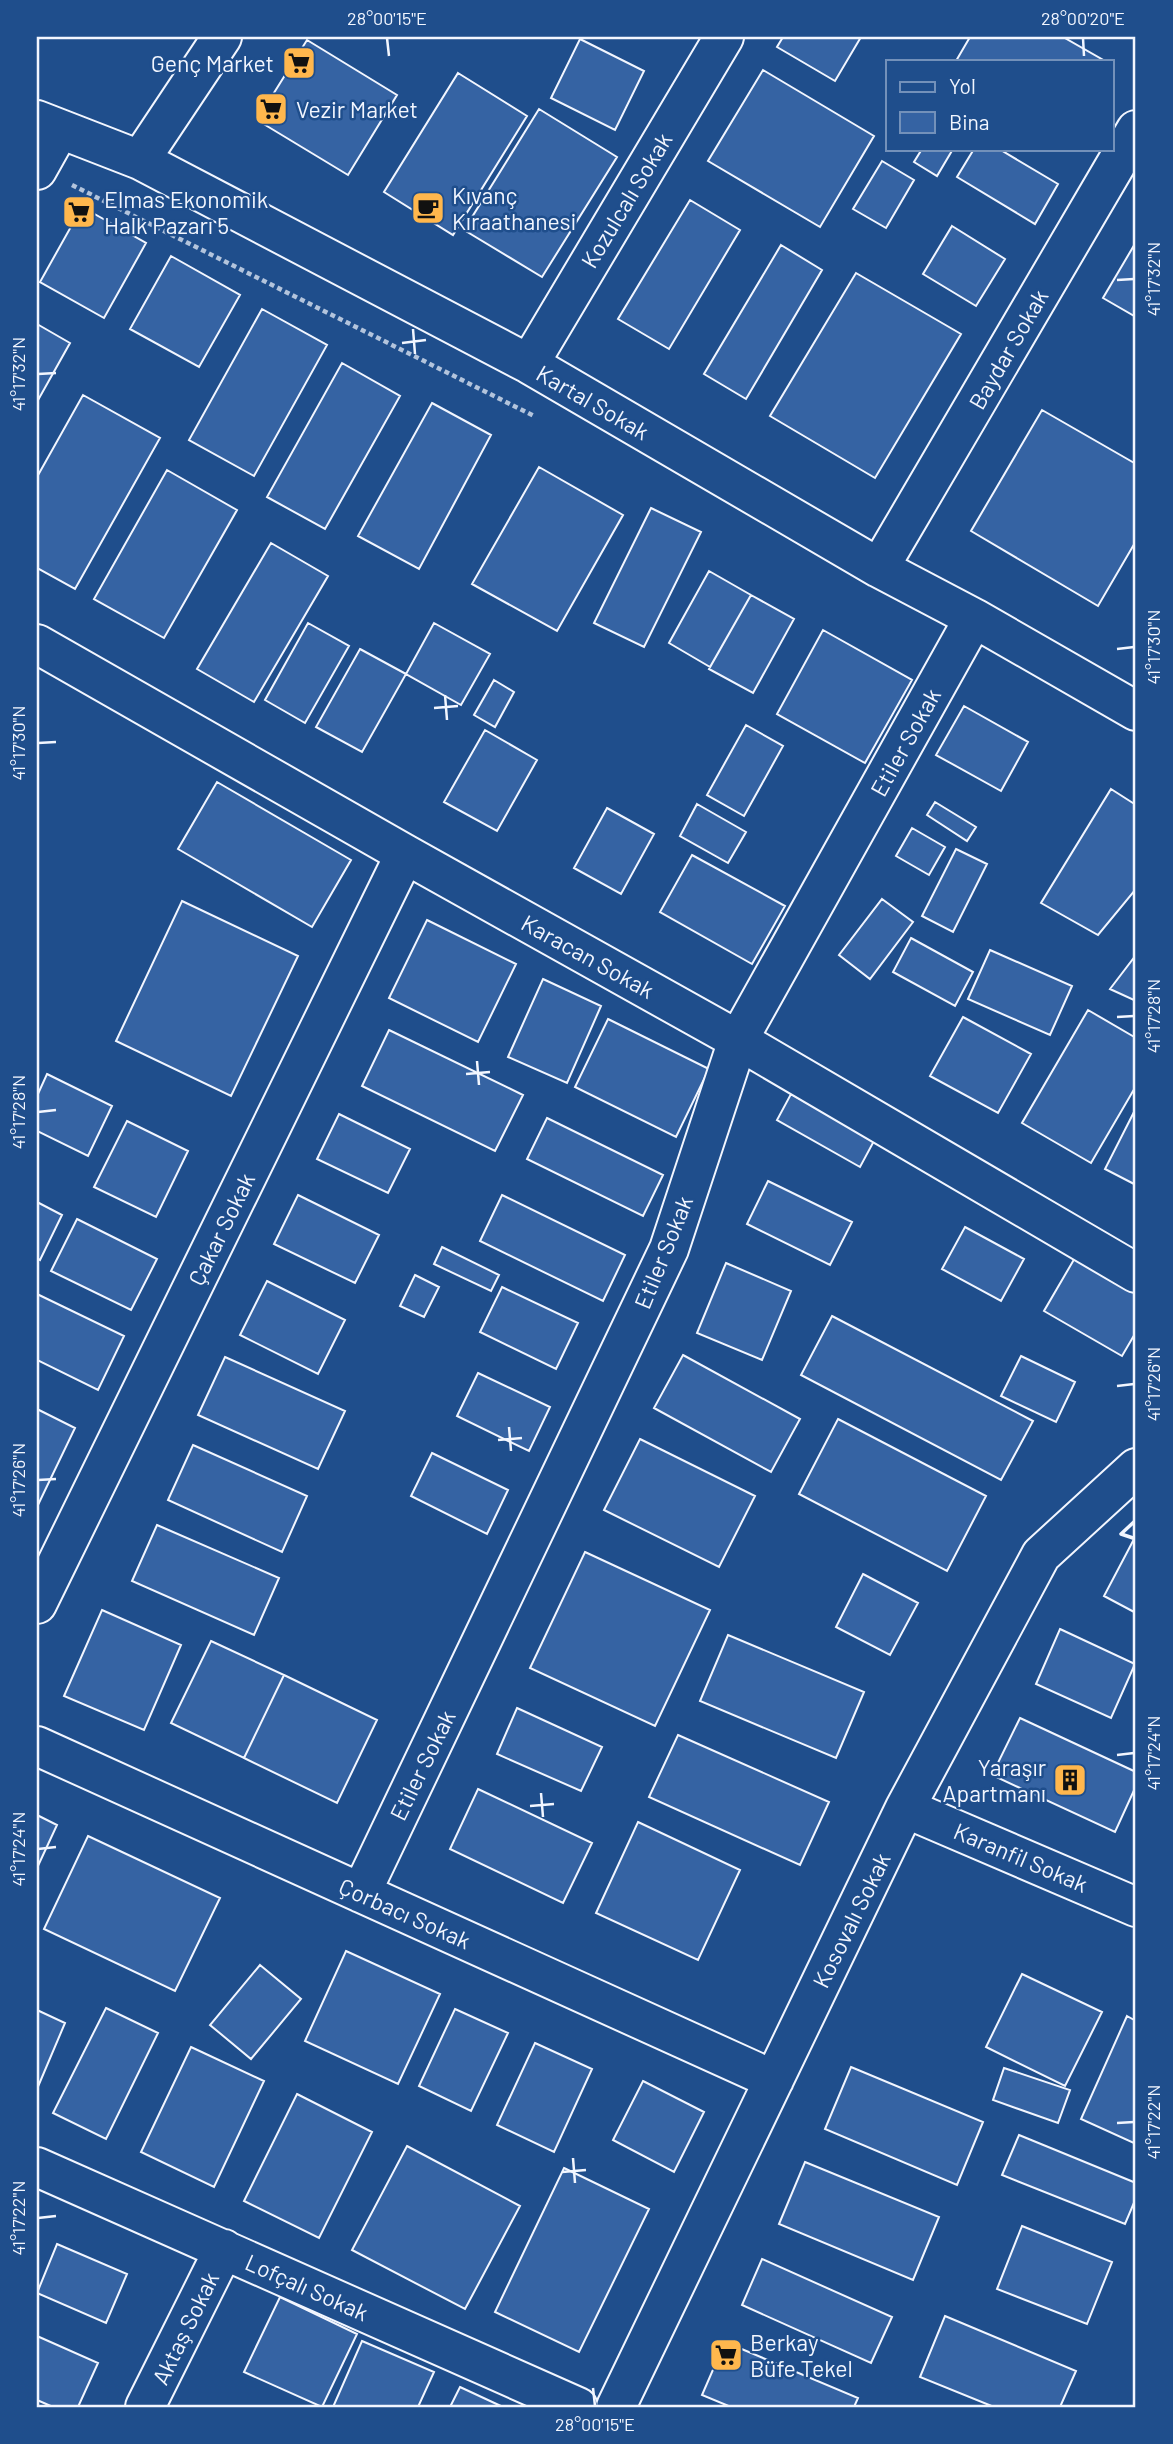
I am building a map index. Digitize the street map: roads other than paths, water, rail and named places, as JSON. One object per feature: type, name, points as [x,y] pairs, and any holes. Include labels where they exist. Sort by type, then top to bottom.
[{"type":"street","points":[[140,160],[222,37]]},
{"type":"street","name":"Kozulcalı Sokak","points":[[529,364],[724,37]]},
{"type":"street","points":[[37,169],[48,124]]},
{"type":"street","name":"Kartal Sokak","points":[[48,124],[140,160],[529,364],[879,568],[974,618],[1136,711]]},
{"type":"street","name":"Baydar Sokak","points":[[879,568],[1136,130]]},
{"type":"street","name":"Etiler Sokak","points":[[361,1893],[669,1249],[738,1040],[974,618]]},
{"type":"street","name":"Karacan Sokak","points":[[38,649],[738,1040],[1136,1273]]},
{"type":"street","name":"Çakar Sokak","points":[[37,1604],[405,854]]},
{"type":"street","name":"Kosovalı Sokak","points":[[616,2407],[905,1808],[1041,1555],[1136,1468]]},
{"type":"street","name":"Çorbacı Sokak","points":[[37,1746],[774,2080]]},
{"type":"street","name":"Karanfil Sokak","points":[[905,1808],[1136,1907]]},
{"type":"street","name":"Lofçalı Sokak","points":[[37,2167],[578,2407]]},
{"type":"street","name":"Aktaş Sokak","points":[[145,2407],[224,2249]]},
{"type":"place","name":"Genç Market","points":[[299,63]]},
{"type":"place","name":"Vezir Market","points":[[271,109]]},
{"type":"place","name":"Kıvanç Kıraathanesi","points":[[428,208]]},
{"type":"place","name":"Elmas Ekonomik Halk Pazarı 5","points":[[79,212]]},
{"type":"place","name":"Yaraşır Apartmanı","points":[[1070,1780]]},
{"type":"place","name":"Berkay Büfe Tekel","points":[[726,2355]]}]
